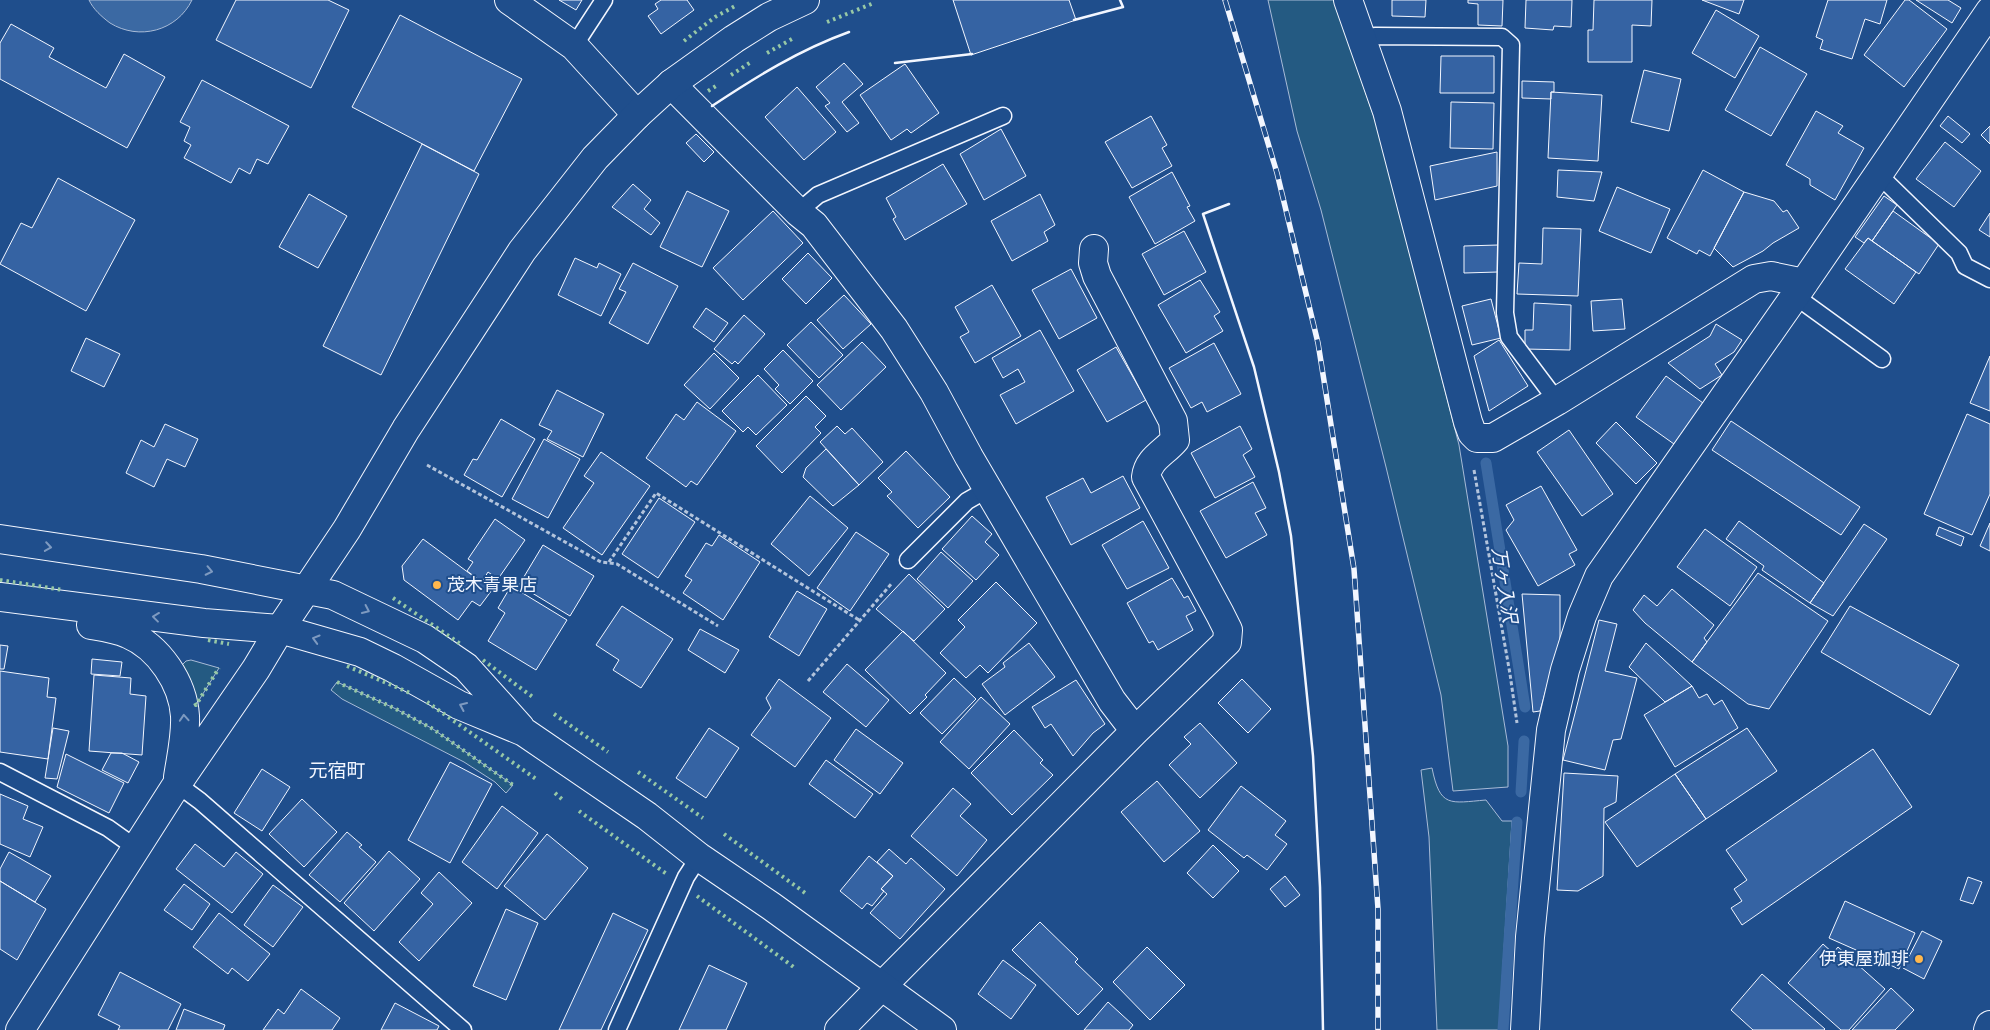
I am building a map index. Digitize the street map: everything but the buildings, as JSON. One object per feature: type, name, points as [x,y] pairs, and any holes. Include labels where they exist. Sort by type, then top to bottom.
[{"type":"street","points":[[509,0],[574,46],[637,115]]},
{"type":"street","points":[[20,1030],[177,784],[256,669],[280,629],[347,529],[406,429],[522,251],[595,158],[670,84],[769,17],[805,0]]},
{"type":"street","points":[[1348,0],[1360,40],[1386,111],[1468,422],[1477,438],[1493,438],[1754,280],[1771,276],[1800,290]]},
{"type":"street","points":[[1525,1030],[1531,928],[1551,730],[1565,670],[1582,616],[1599,576],[1800,290],[1990,11]]},
{"type":"street","points":[[670,84],[798,212],[814,225],[894,329],[934,392],[988,489],[1112,701],[1135,731]]},
{"type":"street","points":[[839,1030],[1135,731],[1218,652],[1226,642],[1228,630],[1146,477],[1150,463],[1170,447],[1175,440],[1173,421],[1097,276],[1093,263],[1094,250]]},
{"type":"street","points":[[0,539],[200,570],[333,595],[426,640],[466,667],[524,732]]},
{"type":"street","points":[[0,597],[204,623],[280,629],[360,652],[459,705],[524,732],[647,816],[698,857],[771,906],[942,1030]]},
{"type":"street","points":[[0,609],[128,633],[141,640],[154,652],[166,665],[177,687],[185,714],[185,734],[177,784]]},
{"type":"street","points":[[1988,1030],[1990,1025]]},
{"type":"lane","points":[[574,46],[604,0]]},
{"type":"lane","points":[[1360,40],[1375,36],[1502,37],[1512,45],[1505,313],[1509,337],[1557,401]]},
{"type":"lane","points":[[798,212],[818,195],[1003,116]]},
{"type":"lane","points":[[1878,174],[1959,253],[1965,266],[1990,279]]},
{"type":"lane","points":[[1800,290],[1882,359]]},
{"type":"lane","points":[[908,560],[968,501],[988,489]]},
{"type":"lane","points":[[0,772],[108,828],[136,848]]},
{"type":"lane","points":[[177,784],[200,801],[463,1030]]},
{"type":"lane","points":[[617,1030],[686,877],[698,857]]},
{"type":"path","points":[[1477,438],[1472,460],[1518,726]]},
{"type":"path","points":[[427,466],[601,562],[617,564],[718,626]]},
{"type":"path","points":[[608,562],[656,493],[859,620]]},
{"type":"path","points":[[808,681],[906,567],[908,560]]},
{"type":"shaded area","points":[[89,0],[192,0],[185,11],[167,26],[145,32],[121,28],[110,23],[98,13]]},
{"type":"shaded area","points":[[1268,0],[1334,0],[1379,132],[1459,445],[1508,746],[1508,787],[1453,791],[1441,695],[1321,210],[1297,131]]},
{"type":"shaded area","points":[[191,660],[219,668],[196,705],[181,666],[186,661]]},
{"type":"shaded area","points":[[337,682],[394,708],[433,729],[513,785],[506,793],[495,782],[464,762],[342,699],[331,690]]},
{"type":"shaded area","points":[[1432,768],[1439,790],[1448,800],[1464,802],[1486,800],[1502,821],[1512,821],[1499,1030],[1437,1030],[1429,837],[1421,770]]},
{"type":"waterway","name":"万ヶ入沢","points":[[1486,463],[1525,707]]},
{"type":"waterway","name":"万ヶ入沢","points":[[1521,792],[1524,741]]},
{"type":"waterway","points":[[1503,1030],[1517,822]]},
{"type":"railway","points":[[1225,0],[1277,173],[1318,343],[1354,569],[1378,909],[1378,1030]]},
{"type":"hedge","points":[[827,22],[874,3]]},
{"type":"hedge","points":[[684,41],[715,17],[737,5]]},
{"type":"hedge","points":[[767,53],[792,39]]},
{"type":"hedge","points":[[731,75],[751,62]]},
{"type":"hedge","points":[[708,91],[716,86]]},
{"type":"hedge","points":[[0,580],[63,590]]},
{"type":"hedge","points":[[393,598],[462,645]]},
{"type":"hedge","points":[[208,640],[229,644]]},
{"type":"hedge","points":[[483,660],[534,698]]},
{"type":"hedge","points":[[347,666],[410,693]]},
{"type":"hedge","points":[[195,703],[196,705],[219,668]]},
{"type":"hedge","points":[[337,682],[394,708],[433,729],[513,785]]},
{"type":"hedge","points":[[427,702],[536,779]]},
{"type":"hedge","points":[[554,714],[608,752]]},
{"type":"hedge","points":[[638,772],[703,818]]},
{"type":"hedge","points":[[555,793],[564,801]]},
{"type":"hedge","points":[[579,811],[668,875]]},
{"type":"hedge","points":[[724,834],[808,895]]},
{"type":"hedge","points":[[697,896],[795,968]]},
{"type":"wall","points":[[1074,20],[1123,7],[1120,0]]},
{"type":"wall","points":[[712,106],[778,65],[813,47],[849,32]]},
{"type":"wall","points":[[895,63],[972,54]]},
{"type":"wall","points":[[1229,204],[1203,214],[1254,367],[1279,472],[1291,536],[1313,756],[1320,887],[1323,1030]]},
{"type":"place","name":"茂木青果店","points":[[437,585]]},
{"type":"place","name":"伊東屋珈琲","points":[[1919,959]]},
{"type":"district","name":"元宿町","points":[[337,770]]}]
